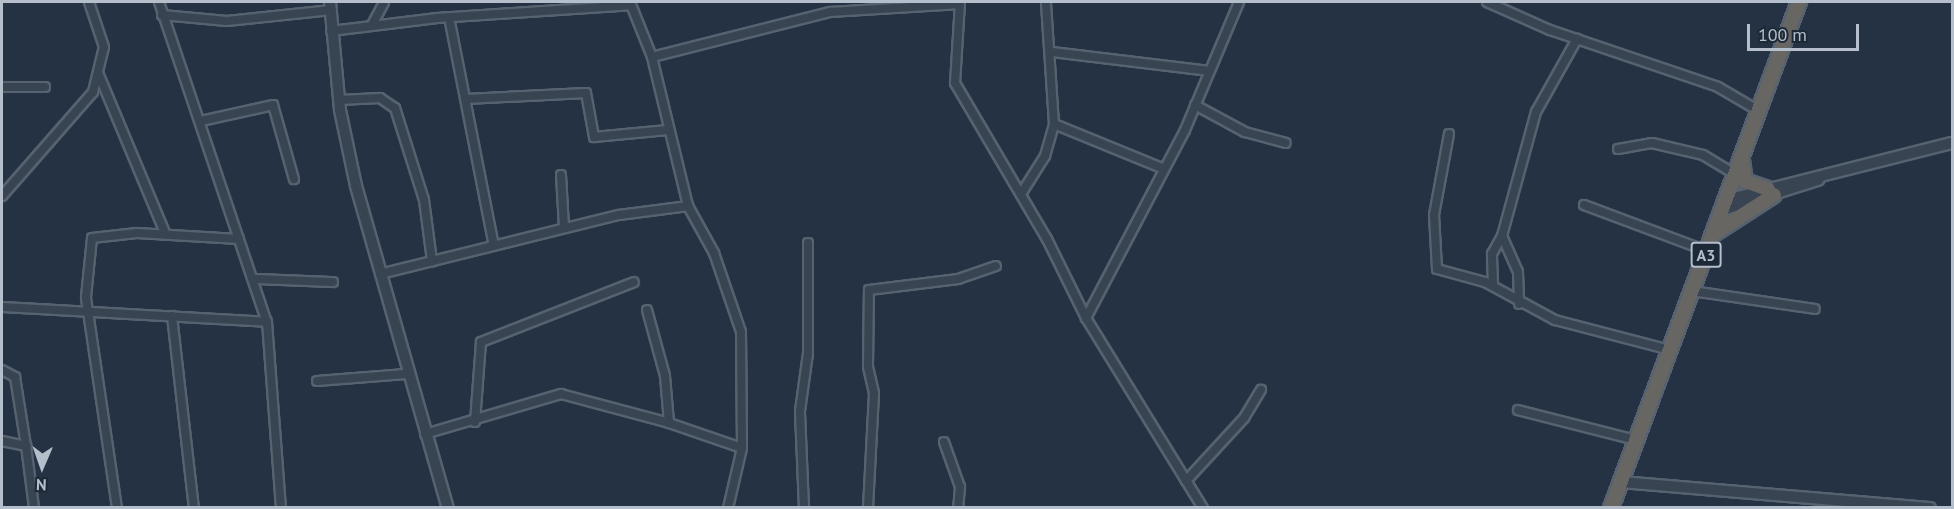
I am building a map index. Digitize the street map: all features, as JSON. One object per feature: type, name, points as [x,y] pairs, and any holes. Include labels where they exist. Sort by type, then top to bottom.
[{"type":"highway","name":"A3","points":[[1611,507],[1799,2]]},
{"type":"highway","points":[[1742,154],[1745,181],[1771,192]]},
{"type":"highway","points":[[1712,237],[1733,217],[1771,192]]},
{"type":"street","points":[[2,196],[84,105],[99,75],[103,37],[89,2]]},
{"type":"street","points":[[159,2],[255,279],[267,322],[281,507]]},
{"type":"street","points":[[372,25],[384,2]]},
{"type":"street","points":[[1021,194],[1045,156],[1054,124],[1052,52],[1046,2]]},
{"type":"street","points":[[1086,318],[1195,105],[1239,2]]},
{"type":"street","points":[[1487,2],[1577,39],[1718,87],[1759,111]]},
{"type":"street","points":[[331,31],[549,5],[630,3],[652,57],[688,206],[718,262],[741,332],[742,448],[728,507]]},
{"type":"street","points":[[652,57],[830,12],[959,3],[955,83],[1021,194],[1086,318],[1203,507]]},
{"type":"street","points":[[162,15],[227,21],[331,6],[331,31],[339,99],[406,374],[448,507]]},
{"type":"street","points":[[449,17],[494,246]]},
{"type":"street","points":[[1493,285],[1492,254],[1502,236],[1536,112],[1577,39]]},
{"type":"street","points":[[1052,52],[1208,70]]},
{"type":"street","points":[[99,75],[166,235]]},
{"type":"street","points":[[2,87],[45,87]]},
{"type":"street","points":[[466,99],[586,93],[594,137],[668,130]]},
{"type":"street","points":[[339,99],[386,99],[395,108],[421,190],[432,261]]},
{"type":"street","points":[[201,121],[273,105],[294,179]]},
{"type":"street","points":[[1195,105],[1245,132],[1286,143]]},
{"type":"street","points":[[1054,124],[1164,169]]},
{"type":"street","points":[[1449,134],[1434,215],[1435,263],[1441,272],[1493,285],[1519,304],[1555,320],[1670,350]]},
{"type":"street","points":[[1618,148],[1652,144],[1703,155],[1735,174]]},
{"type":"street","points":[[1724,205],[1826,175],[1953,144]]},
{"type":"street","points":[[561,175],[564,227]]},
{"type":"street","points":[[1584,205],[1707,251]]},
{"type":"street","points":[[380,274],[564,227],[688,206]]},
{"type":"street","points":[[154,234],[161,226]]},
{"type":"street","points":[[117,507],[92,312],[86,297],[93,236],[154,234],[239,238]]},
{"type":"street","points":[[1502,236],[1518,272],[1519,304]]},
{"type":"street","points":[[804,507],[800,411],[808,353],[808,243]]},
{"type":"street","points":[[868,507],[874,393],[868,368],[869,290],[958,279],[996,266]]},
{"type":"street","points":[[255,279],[333,282]]},
{"type":"street","points":[[475,422],[481,342],[634,282]]},
{"type":"street","points":[[1692,291],[1815,309]]},
{"type":"street","points":[[2,307],[267,322]]},
{"type":"street","points":[[647,310],[665,376],[669,423]]},
{"type":"street","points":[[172,316],[194,507]]},
{"type":"street","points":[[2,370],[15,377],[34,507]]},
{"type":"street","points":[[317,381],[406,374]]},
{"type":"street","points":[[1186,481],[1244,418],[1261,390]]},
{"type":"street","points":[[425,434],[475,422],[561,394],[669,423],[742,448]]},
{"type":"street","points":[[1518,410],[1636,440]]},
{"type":"street","points":[[2,441],[26,446]]},
{"type":"street","points":[[944,442],[960,487],[958,507]]},
{"type":"street","points":[[1620,482],[1930,507]]}]
